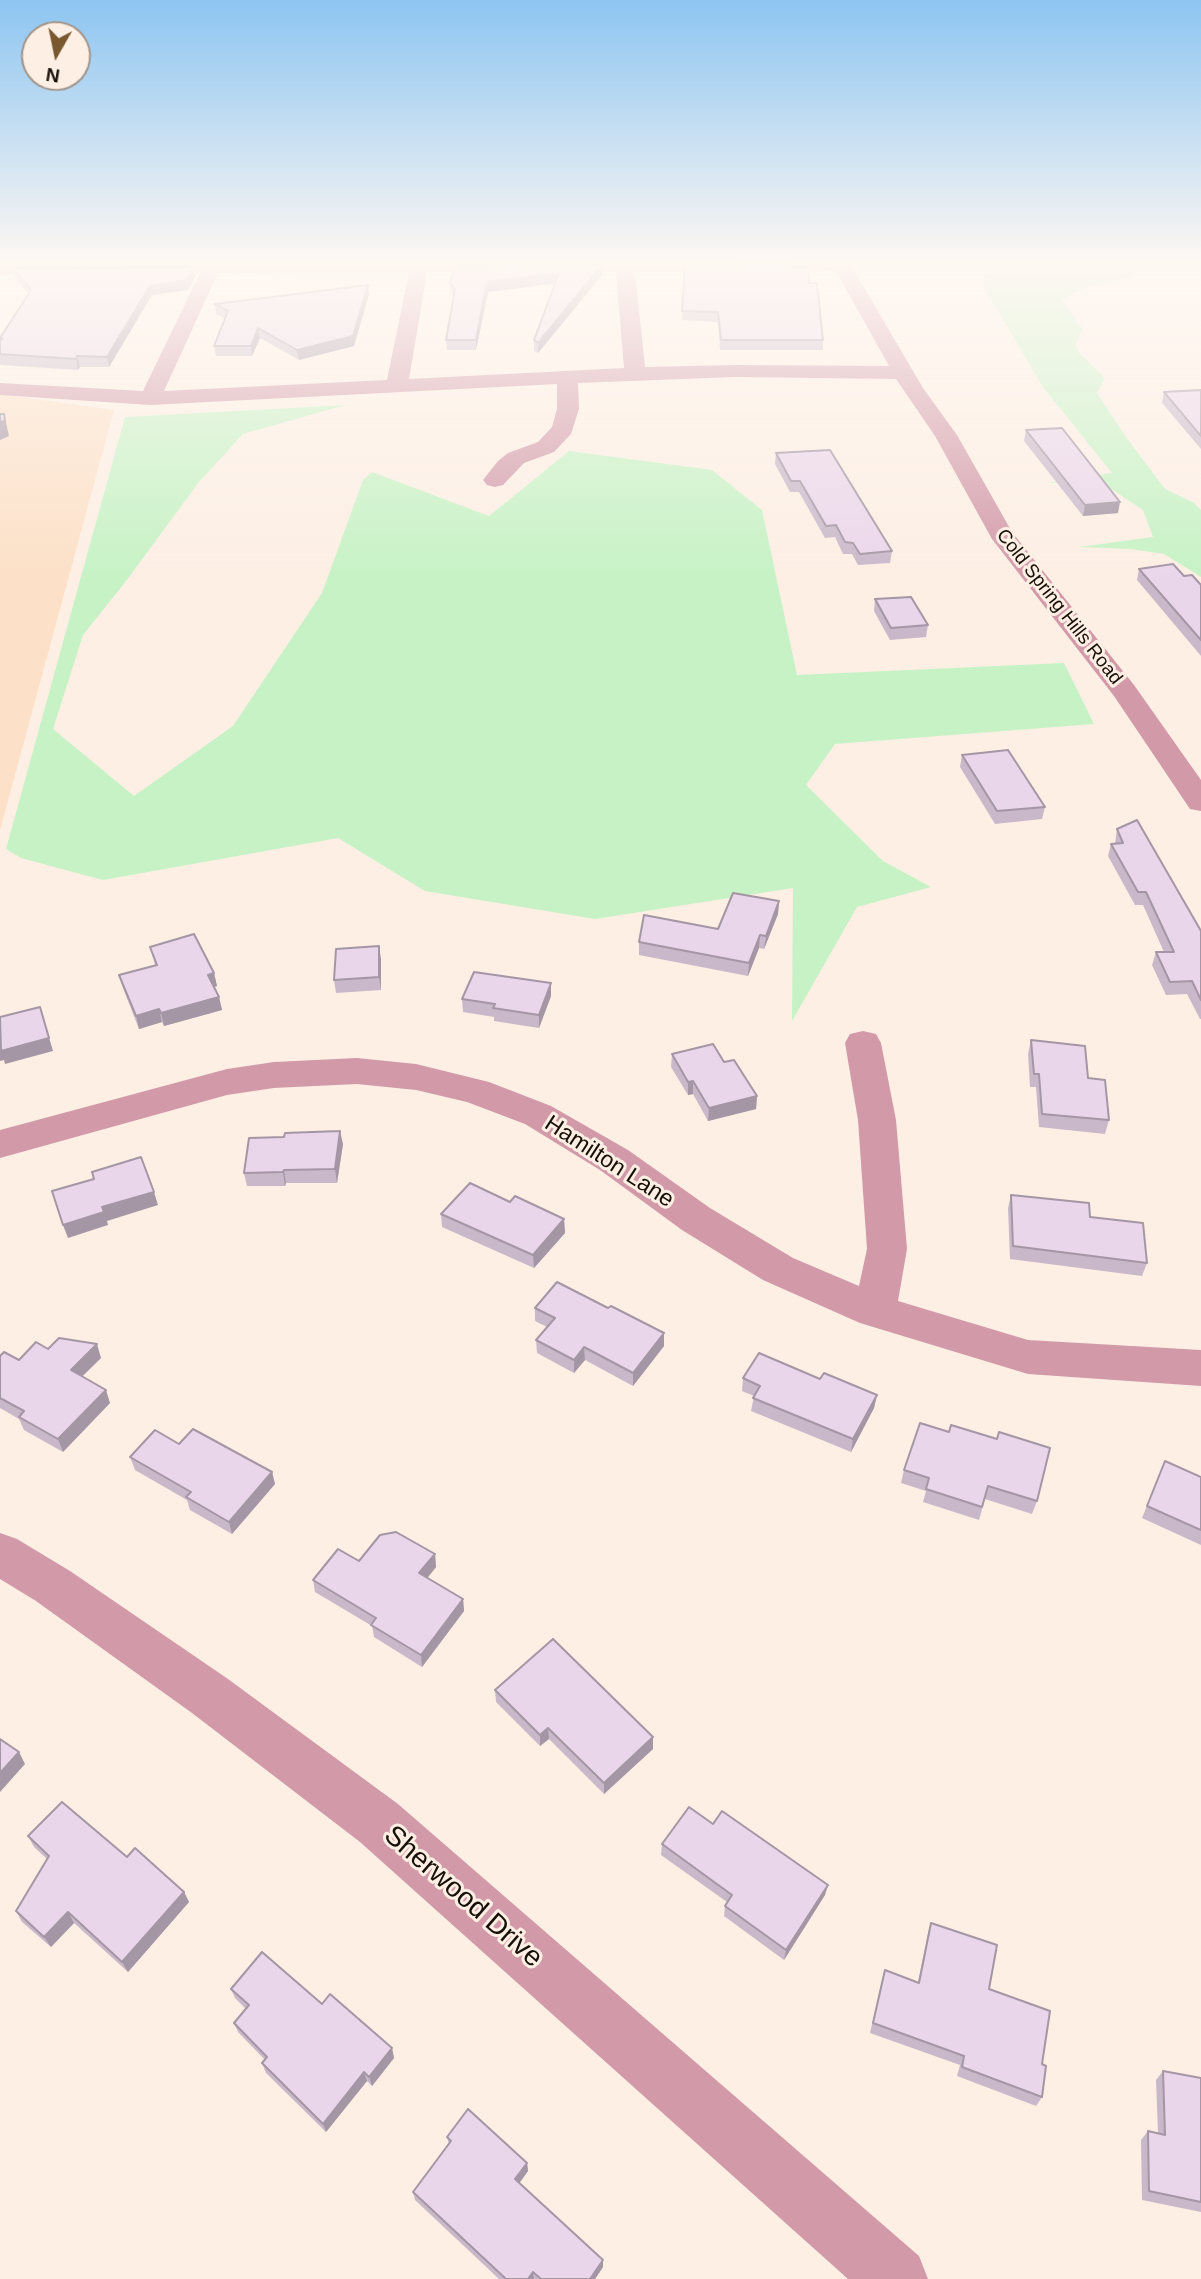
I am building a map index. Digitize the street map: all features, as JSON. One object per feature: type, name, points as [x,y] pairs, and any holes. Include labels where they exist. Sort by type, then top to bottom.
[{"type":"street","points":[[150,398],[164,368]]},
{"type":"street","points":[[397,384],[400,368]]},
{"type":"street","points":[[634,368],[635,374]]},
{"type":"street","name":"Cold Spring Hills Road","points":[[900,368],[946,435],[1000,534],[1124,691],[1201,802]]},
{"type":"street","points":[[0,389],[150,398],[567,376],[903,373]]},
{"type":"street","points":[[495,480],[516,458],[546,447],[563,429],[568,409],[567,376]]},
{"type":"street","points":[[863,1044],[877,1119],[887,1249],[875,1311]]},
{"type":"street","name":"Hamilton Lane","points":[[0,1144],[228,1082],[274,1075],[357,1071],[416,1077],[476,1091],[538,1115],[614,1160],[696,1219],[778,1269],[875,1311],[1027,1357],[1201,1368]]},
{"type":"street","name":"Sherwood Drive","points":[[0,1554],[53,1586],[210,1696],[379,1824],[896,2279]]},
{"type":"shaded area","points":[[0,394],[114,410],[0,830]]},
{"type":"green space","points":[[1032,368],[1095,368],[1105,378],[1097,393],[1126,437],[1165,489],[1194,503],[1201,510],[1201,577],[1164,554],[1131,549],[1079,547],[1153,537],[1143,510],[1102,483],[1047,483],[1112,473],[1042,386]]},
{"type":"green space","points":[[346,405],[243,434],[199,482],[83,635],[53,729],[134,796],[233,726],[322,593],[363,480],[372,472],[489,516],[569,451],[712,470],[762,510],[797,675],[1064,663],[1094,724],[835,744],[806,785],[883,861],[931,887],[857,907],[792,1021],[793,888],[595,919],[425,891],[338,838],[103,880],[21,858],[6,849],[125,417]]},
{"type":"building","points":[[1201,390],[1201,436],[1164,392]]},
{"type":"building","points":[[0,414],[4,414],[5,421],[0,422]]},
{"type":"building","points":[[1062,428],[1120,502],[1085,505],[1026,430]]},
{"type":"building","points":[[830,450],[892,551],[860,554],[853,543],[845,542],[836,525],[826,526],[800,481],[791,481],[776,453]]},
{"type":"building","points":[[1173,564],[1184,576],[1192,575],[1201,585],[1201,640],[1139,569]]},
{"type":"building","points":[[911,597],[928,625],[891,628],[875,599]]},
{"type":"building","points":[[1008,750],[1045,807],[997,811],[962,755]]},
{"type":"building","points":[[1137,820],[1201,931],[1201,1000],[1192,981],[1170,982],[1156,952],[1174,952],[1146,892],[1138,892],[1111,844],[1123,843],[1117,829]]},
{"type":"building","points":[[733,893],[779,901],[766,936],[760,935],[749,963],[639,942],[644,915],[718,929]]},
{"type":"building","points":[[194,934],[214,973],[208,975],[219,997],[161,1013],[159,1009],[136,1016],[119,975],[157,965],[150,947]]},
{"type":"building","points":[[379,946],[379,977],[334,980],[336,949]]},
{"type":"building","points":[[474,972],[551,983],[539,1015],[493,1008],[495,1004],[462,999]]},
{"type":"building","points":[[40,1007],[49,1038],[1,1051],[0,1017]]},
{"type":"building","points":[[1031,1040],[1085,1046],[1088,1078],[1105,1080],[1109,1120],[1042,1114],[1039,1074],[1034,1074]]},
{"type":"building","points":[[713,1044],[724,1062],[734,1060],[757,1096],[709,1108],[693,1081],[688,1082],[672,1054]]},
{"type":"building","points":[[340,1131],[335,1169],[244,1173],[249,1138],[284,1137],[285,1133]]},
{"type":"building","points":[[141,1157],[154,1192],[102,1207],[104,1212],[63,1225],[52,1191],[94,1179],[92,1172]]},
{"type":"building","points":[[470,1183],[510,1202],[515,1196],[564,1219],[533,1255],[441,1214]]},
{"type":"building","points":[[1011,1195],[1089,1203],[1090,1217],[1143,1223],[1147,1263],[1013,1246]]},
{"type":"building","points":[[557,1282],[664,1333],[633,1373],[584,1347],[574,1360],[536,1340],[555,1318],[535,1308]]},
{"type":"building","points":[[59,1338],[97,1344],[71,1370],[106,1390],[58,1439],[19,1417],[24,1411],[0,1398],[0,1356],[4,1352],[19,1360],[36,1342],[48,1349]]},
{"type":"building","points":[[759,1353],[820,1379],[824,1373],[877,1395],[853,1439],[753,1398],[760,1386],[743,1378]]},
{"type":"building","points":[[920,1423],[949,1432],[951,1425],[997,1439],[999,1432],[1050,1448],[1037,1501],[988,1486],[982,1507],[926,1489],[929,1478],[904,1470]]},
{"type":"building","points":[[193,1429],[272,1472],[229,1522],[186,1497],[191,1492],[130,1457],[155,1430],[179,1444]]},
{"type":"building","points":[[1165,1461],[1201,1477],[1201,1530],[1147,1506]]},
{"type":"building","points":[[396,1532],[435,1554],[419,1573],[463,1599],[421,1655],[371,1625],[376,1618],[313,1580],[338,1549],[359,1561],[380,1535]]},
{"type":"building","points":[[553,1639],[653,1737],[604,1783],[548,1728],[540,1735],[495,1690]]},
{"type":"building","points":[[0,1739],[19,1752],[0,1773]]},
{"type":"building","points":[[62,1802],[127,1857],[135,1848],[184,1892],[122,1962],[68,1912],[44,1937],[16,1911],[49,1856],[28,1836]]},
{"type":"building","points":[[689,1807],[713,1824],[722,1811],[828,1885],[786,1950],[725,1906],[732,1895],[662,1844]]},
{"type":"building","points":[[931,1923],[997,1945],[989,1989],[1050,2011],[1042,2064],[1046,2066],[1042,2097],[962,2067],[964,2056],[873,2023],[885,1970],[919,1983]]},
{"type":"building","points":[[262,1952],[322,2004],[330,1994],[392,2048],[369,2077],[364,2072],[323,2124],[262,2063],[267,2057],[234,2023],[249,2005],[231,1989]]},
{"type":"building","points":[[1163,2071],[1201,2078],[1201,2202],[1149,2191],[1148,2131],[1165,2135]]},
{"type":"building","points":[[468,2109],[527,2163],[515,2179],[603,2260],[590,2279],[541,2279],[533,2272],[528,2279],[506,2279],[413,2192],[451,2141],[447,2137]]}]
